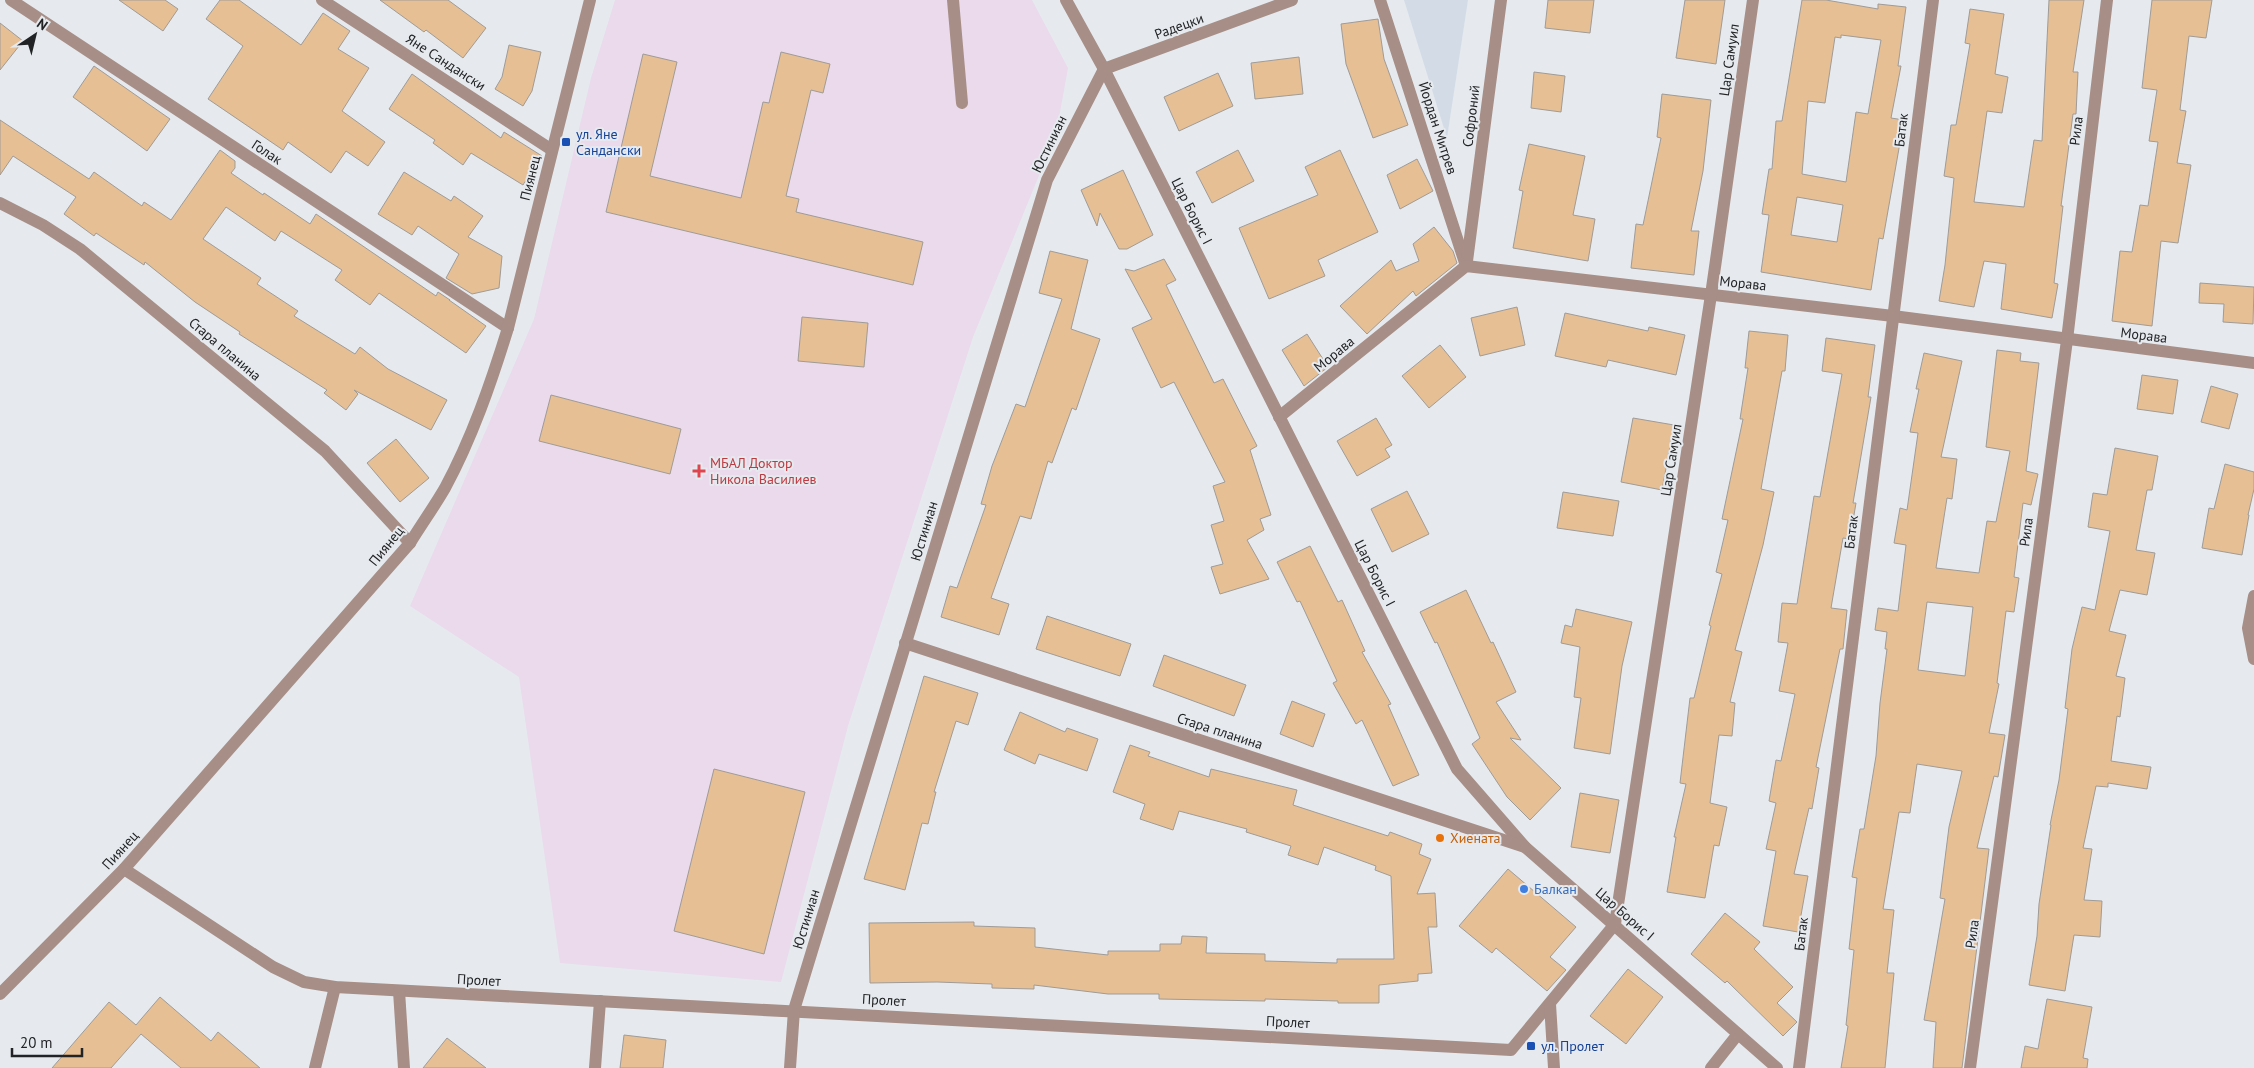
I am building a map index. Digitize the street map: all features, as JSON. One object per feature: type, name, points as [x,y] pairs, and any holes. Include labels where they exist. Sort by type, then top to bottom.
[{"type":"street","name":"Голак","points":[[11,0],[508,328]]},
{"type":"street","name":"Яне Сандански","points":[[322,0],[552,150]]},
{"type":"street","name":"Пиянец","points":[[0,994],[124,869],[410,543],[444,488],[472,432],[492,379],[508,328],[590,0]]},
{"type":"street","points":[[952,0],[962,103]]},
{"type":"street","name":"Цар Борис I","points":[[1066,0],[1104,69],[1457,769],[1525,847],[1616,924],[1777,1068]]},
{"type":"street","name":"Радецки","points":[[1104,69],[1292,0]]},
{"type":"street","name":"Йордан Митрев","points":[[1380,0],[1466,266]]},
{"type":"street","name":"Софроний","points":[[1466,266],[1501,0]]},
{"type":"street","name":"Цар Самуил","points":[[1616,924],[1711,295],[1753,0]]},
{"type":"street","name":"Батак","points":[[1799,1068],[1933,0]]},
{"type":"street","name":"Рила","points":[[1970,1068],[2067,340],[2107,0]]},
{"type":"street","name":"Юстиниан","points":[[790,1068],[794,1010],[1047,180],[1104,69]]},
{"type":"street","name":"Стара планина","points":[[0,203],[43,225],[80,249],[310,438],[325,451],[410,543]]},
{"type":"street","name":"Морава","points":[[1279,418],[1466,266],[1893,316],[2254,364]]},
{"type":"street","points":[[2254,596],[2248,628],[2254,659]]},
{"type":"street","name":"Стара планина","points":[[905,643],[1525,847]]},
{"type":"street","name":"Пролет","points":[[124,869],[273,967],[304,982],[335,987],[794,1010],[1512,1050],[1616,924]]},
{"type":"street","points":[[315,1068],[335,987]]},
{"type":"street","points":[[400,990],[404,1068]]},
{"type":"street","points":[[595,1068],[600,1001]]},
{"type":"street","points":[[1550,1004],[1554,1068]]},
{"type":"street","points":[[1711,1068],[1738,1034]]},
{"type":"shaded area","name":"МБАЛ Доктор Никола Василиев","points":[[615,0],[1032,0],[1068,68],[1056,134],[973,337],[848,726],[781,982],[560,963],[519,677],[410,606],[534,319],[591,78]]},
{"type":"shaded area","points":[[1404,0],[1468,0],[1447,138]]},
{"type":"building","points":[[119,0],[165,0],[178,9],[163,31]]},
{"type":"building","points":[[220,0],[239,0],[301,45],[323,13],[350,31],[338,49],[369,68],[342,111],[385,142],[368,166],[346,151],[331,173],[288,142],[283,150],[208,99],[243,46],[206,19]]},
{"type":"building","points":[[380,0],[448,0],[486,28],[463,58],[426,30],[424,32]]},
{"type":"building","points":[[1548,0],[1594,0],[1590,33],[1545,28]]},
{"type":"building","points":[[1685,0],[1725,0],[1716,64],[1676,58]]},
{"type":"building","points":[[1802,0],[1826,0],[1878,9],[1878,4],[1906,7],[1898,66],[1901,66],[1891,118],[1904,120],[1883,239],[1879,238],[1871,290],[1761,272],[1769,215],[1762,214],[1769,169],[1772,169],[1776,121],[1782,121]],"holes":[[[1841,35],[1881,40],[1868,114],[1856,112],[1846,182],[1802,174],[1808,101],[1825,103],[1835,37],[1841,38]],[[1797,197],[1843,205],[1837,242],[1791,235]]]},
{"type":"building","points":[[2049,0],[2084,0],[2073,72],[2078,72],[2076,114],[2073,114],[2061,206],[2063,206],[2054,283],[2058,284],[2052,318],[2001,309],[2006,264],[1984,261],[1974,307],[1939,301],[1945,265],[1954,178],[1944,176],[1951,125],[1956,125],[1970,44],[1965,43],[1970,9],[2004,14],[1995,74],[2008,77],[2002,113],[1987,111],[1974,202],[2024,207],[2034,140],[2042,141]]},
{"type":"building","points":[[2152,0],[2212,0],[2206,38],[2189,36],[2180,110],[2186,111],[2177,163],[2191,165],[2178,243],[2161,241],[2152,326],[2112,321],[2120,251],[2132,252],[2140,205],[2148,206],[2158,142],[2149,141],[2157,90],[2142,88]]},
{"type":"building","points":[[1378,19],[1384,59],[1408,125],[1373,138],[1346,64],[1341,24]]},
{"type":"building","points":[[0,23],[23,41],[0,70]]},
{"type":"building","points":[[509,45],[541,52],[532,91],[523,106],[495,89],[502,77]]},
{"type":"building","points":[[781,52],[830,64],[823,93],[811,90],[786,196],[799,199],[796,212],[923,242],[913,285],[606,212],[643,54],[677,62],[650,176],[741,198],[763,102],[769,103]]},
{"type":"building","points":[[1299,57],[1303,94],[1255,99],[1251,63]]},
{"type":"building","points":[[94,66],[170,119],[147,151],[73,97]]},
{"type":"building","points":[[1534,72],[1565,76],[1561,112],[1531,108]]},
{"type":"building","points":[[1218,73],[1233,106],[1179,131],[1164,97]]},
{"type":"building","points":[[412,74],[501,138],[504,132],[542,156],[523,185],[471,153],[463,165],[433,143],[435,140],[389,109]]},
{"type":"building","points":[[1662,94],[1711,100],[1703,171],[1691,231],[1699,231],[1694,275],[1631,268],[1636,224],[1643,225],[1661,138],[1657,137]]},
{"type":"building","points":[[0,120],[89,179],[94,172],[142,206],[144,202],[171,220],[220,150],[235,161],[235,168],[231,173],[263,195],[264,193],[310,224],[316,214],[436,296],[438,292],[450,300],[486,326],[466,353],[379,293],[370,305],[335,280],[342,270],[281,231],[275,241],[226,207],[203,239],[261,278],[257,284],[298,311],[294,316],[355,354],[360,347],[388,369],[447,400],[431,430],[354,390],[358,394],[346,410],[324,393],[327,390],[239,334],[240,332],[195,302],[145,262],[144,265],[96,233],[94,236],[64,214],[76,197],[13,156],[0,175]]},
{"type":"building","points":[[1529,144],[1585,156],[1573,215],[1595,219],[1588,261],[1513,248],[1523,191],[1519,190]]},
{"type":"building","points":[[1238,150],[1254,181],[1212,203],[1196,172]]},
{"type":"building","points":[[1340,150],[1378,232],[1318,260],[1325,276],[1269,299],[1239,228],[1318,195],[1305,167]]},
{"type":"building","points":[[1417,159],[1433,191],[1400,209],[1387,175]]},
{"type":"building","points":[[1123,170],[1153,235],[1127,249],[1119,249],[1100,213],[1097,226],[1081,190]]},
{"type":"building","points":[[404,172],[451,201],[454,196],[483,216],[468,237],[502,256],[499,288],[472,294],[446,278],[459,254],[418,226],[412,235],[378,214]]},
{"type":"building","points":[[1434,227],[1453,251],[1457,263],[1416,296],[1413,291],[1367,334],[1340,306],[1391,260],[1396,271],[1419,261],[1413,244]]},
{"type":"building","points":[[1050,251],[1088,260],[1071,329],[1100,339],[1076,410],[1072,408],[1052,463],[1048,461],[1031,519],[1020,516],[991,598],[1009,604],[999,635],[941,617],[950,586],[957,588],[986,505],[981,504],[992,466],[1016,404],[1025,407],[1062,299],[1039,293]]},
{"type":"building","points":[[1164,259],[1176,280],[1166,285],[1214,383],[1223,379],[1257,446],[1250,450],[1271,515],[1260,519],[1264,530],[1247,540],[1269,579],[1220,594],[1211,567],[1223,564],[1211,525],[1224,521],[1213,486],[1225,482],[1174,382],[1161,388],[1132,328],[1152,319],[1125,269],[1134,271]]},
{"type":"building","points":[[2200,283],[2254,287],[2253,324],[2223,322],[2224,304],[2199,303]]},
{"type":"building","points":[[1517,307],[1525,345],[1480,356],[1471,318]]},
{"type":"building","points":[[1565,313],[1648,331],[1649,327],[1685,335],[1676,375],[1608,360],[1606,367],[1555,356]]},
{"type":"building","points":[[802,317],[868,323],[864,367],[798,361]]},
{"type":"building","points":[[1749,331],[1788,335],[1785,371],[1782,371],[1761,489],[1774,492],[1763,545],[1735,650],[1742,652],[1730,702],[1735,703],[1732,736],[1719,735],[1710,803],[1727,807],[1719,846],[1714,845],[1705,898],[1667,892],[1676,837],[1674,837],[1686,784],[1680,783],[1690,698],[1694,698],[1722,574],[1716,572],[1728,520],[1722,519],[1743,419],[1740,419],[1748,368],[1745,368]]},
{"type":"building","points":[[1307,334],[1328,367],[1304,386],[1282,350]]},
{"type":"building","points":[[1826,338],[1875,345],[1868,397],[1871,397],[1853,503],[1856,503],[1850,539],[1843,538],[1831,608],[1847,610],[1843,649],[1840,649],[1816,767],[1819,768],[1812,809],[1809,808],[1794,874],[1808,876],[1798,932],[1763,926],[1776,851],[1766,849],[1776,803],[1769,801],[1776,760],[1781,761],[1795,694],[1779,691],[1788,643],[1778,642],[1782,603],[1797,604],[1814,496],[1820,497],[1842,374],[1822,371]]},
{"type":"building","points":[[1440,345],[1466,377],[1429,408],[1402,376]]},
{"type":"building","points":[[1997,350],[2021,353],[2020,361],[2039,363],[2026,471],[2038,474],[2031,505],[2023,503],[2014,577],[2019,578],[2014,612],[2006,611],[1997,683],[1999,684],[1989,733],[2005,735],[1998,777],[1994,776],[1977,848],[1989,849],[1962,1068],[1933,1068],[1936,1022],[1924,1020],[1945,899],[1940,898],[1949,827],[1962,771],[1917,764],[1910,813],[1899,812],[1883,909],[1894,910],[1887,973],[1894,973],[1885,1068],[1841,1068],[1848,1026],[1846,1025],[1854,950],[1849,949],[1857,878],[1852,877],[1860,829],[1864,829],[1876,756],[1887,649],[1885,649],[1887,632],[1875,630],[1878,608],[1898,611],[1906,545],[1894,543],[1900,508],[1907,510],[1918,433],[1910,432],[1919,389],[1916,389],[1924,353],[1962,361],[1941,457],[1957,459],[1952,499],[1947,498],[1936,568],[1979,573],[1987,521],[1996,522],[2010,451],[1986,447]],"holes":[[[1927,602],[1973,607],[1965,676],[1918,670]]]},
{"type":"building","points":[[2142,375],[2178,380],[2173,414],[2137,409]]},
{"type":"building","points":[[2211,386],[2238,394],[2229,429],[2201,422]]},
{"type":"building","points":[[551,395],[681,429],[670,474],[539,441]]},
{"type":"building","points":[[1376,418],[1392,445],[1385,449],[1390,457],[1357,476],[1337,441]]},
{"type":"building","points":[[1633,418],[1674,425],[1662,490],[1621,482]]},
{"type":"building","points":[[396,439],[429,478],[400,502],[367,463]]},
{"type":"building","points":[[2115,448],[2158,456],[2152,490],[2147,490],[2136,550],[2155,553],[2147,595],[2120,590],[2109,631],[2126,635],[2116,676],[2125,678],[2120,717],[2117,716],[2111,761],[2151,767],[2147,789],[2108,783],[2108,787],[2096,786],[2083,848],[2092,849],[2084,900],[2102,901],[2100,937],[2074,935],[2065,991],[2029,985],[2037,936],[2039,904],[2050,825],[2059,780],[2068,709],[2065,708],[2072,649],[2082,607],[2095,610],[2110,531],[2088,527],[2093,493],[2107,495]]},
{"type":"building","points":[[2225,464],[2254,472],[2254,489],[2242,555],[2202,548],[2209,508],[2214,509]]},
{"type":"building","points":[[1407,491],[1429,534],[1392,552],[1371,509]]},
{"type":"building","points":[[1563,492],[1619,501],[1613,536],[1557,528]]},
{"type":"building","points":[[1310,546],[1338,602],[1342,600],[1365,651],[1362,652],[1391,704],[1388,705],[1419,775],[1393,786],[1362,720],[1356,724],[1333,683],[1337,681],[1300,601],[1297,602],[1277,562]]},
{"type":"building","points":[[1466,590],[1516,692],[1496,702],[1521,740],[1510,738],[1561,788],[1530,820],[1507,797],[1472,744],[1480,738],[1437,642],[1435,643],[1420,612]]},
{"type":"building","points":[[1576,609],[1632,622],[1622,666],[1610,754],[1574,748],[1581,698],[1574,697],[1580,647],[1561,643],[1565,625],[1572,627]]},
{"type":"building","points":[[1047,616],[1131,644],[1120,676],[1036,649]]},
{"type":"building","points":[[1164,655],[1246,685],[1234,716],[1153,686]]},
{"type":"building","points":[[924,676],[978,693],[968,725],[956,721],[934,792],[936,792],[928,824],[922,823],[905,890],[864,879]]},
{"type":"building","points":[[1292,701],[1325,714],[1313,747],[1280,734]]},
{"type":"building","points":[[1020,712],[1065,732],[1067,728],[1098,739],[1087,771],[1039,754],[1035,764],[1004,750]]},
{"type":"building","points":[[1130,745],[1150,752],[1148,756],[1209,777],[1211,769],[1297,790],[1293,805],[1388,836],[1390,832],[1422,844],[1419,854],[1431,859],[1417,894],[1435,893],[1437,927],[1428,927],[1432,973],[1418,974],[1418,981],[1379,985],[1379,1003],[1265,999],[1265,1001],[1159,999],[1159,994],[1108,994],[1034,985],[1034,989],[992,988],[992,984],[937,982],[870,983],[869,923],[974,922],[974,926],[1035,928],[1035,947],[1108,955],[1108,951],[1160,951],[1160,944],[1181,944],[1182,936],[1207,937],[1206,953],[1265,954],[1265,961],[1337,963],[1337,959],[1394,959],[1391,876],[1375,870],[1376,866],[1324,847],[1318,865],[1288,855],[1291,846],[1246,832],[1247,829],[1179,811],[1173,830],[1140,819],[1145,804],[1113,792]]},
{"type":"building","points":[[714,769],[805,792],[764,954],[674,931]]},
{"type":"building","points":[[1580,793],[1619,800],[1610,853],[1571,847]]},
{"type":"building","points":[[1508,869],[1576,927],[1550,957],[1566,970],[1547,991],[1496,948],[1492,953],[1459,926]]},
{"type":"building","points":[[1725,913],[1760,942],[1754,949],[1793,987],[1777,1003],[1797,1022],[1783,1036],[1727,981],[1725,983],[1691,954]]},
{"type":"building","points":[[1628,969],[1663,997],[1626,1044],[1590,1016]]},
{"type":"building","points":[[160,997],[211,1041],[218,1032],[260,1068],[181,1068],[141,1034],[111,1068],[52,1068],[109,1002],[136,1025]]},
{"type":"building","points":[[2047,999],[2092,1007],[2083,1058],[2088,1059],[2087,1068],[2021,1068],[2025,1046],[2038,1049]]},
{"type":"building","points":[[624,1035],[666,1040],[663,1068],[620,1068]]},
{"type":"building","points":[[447,1038],[486,1068],[423,1068]]},
{"type":"place","name":"ул. Яне Сандански","points":[[566,142]]},
{"type":"place","name":"МБАЛ Доктор Никола Василиев","points":[[699,471]]},
{"type":"place","name":"Хиената","points":[[1440,838]]},
{"type":"place","name":"Балкан","points":[[1524,889]]},
{"type":"place","name":"ул. Пролет","points":[[1531,1046]]}]
